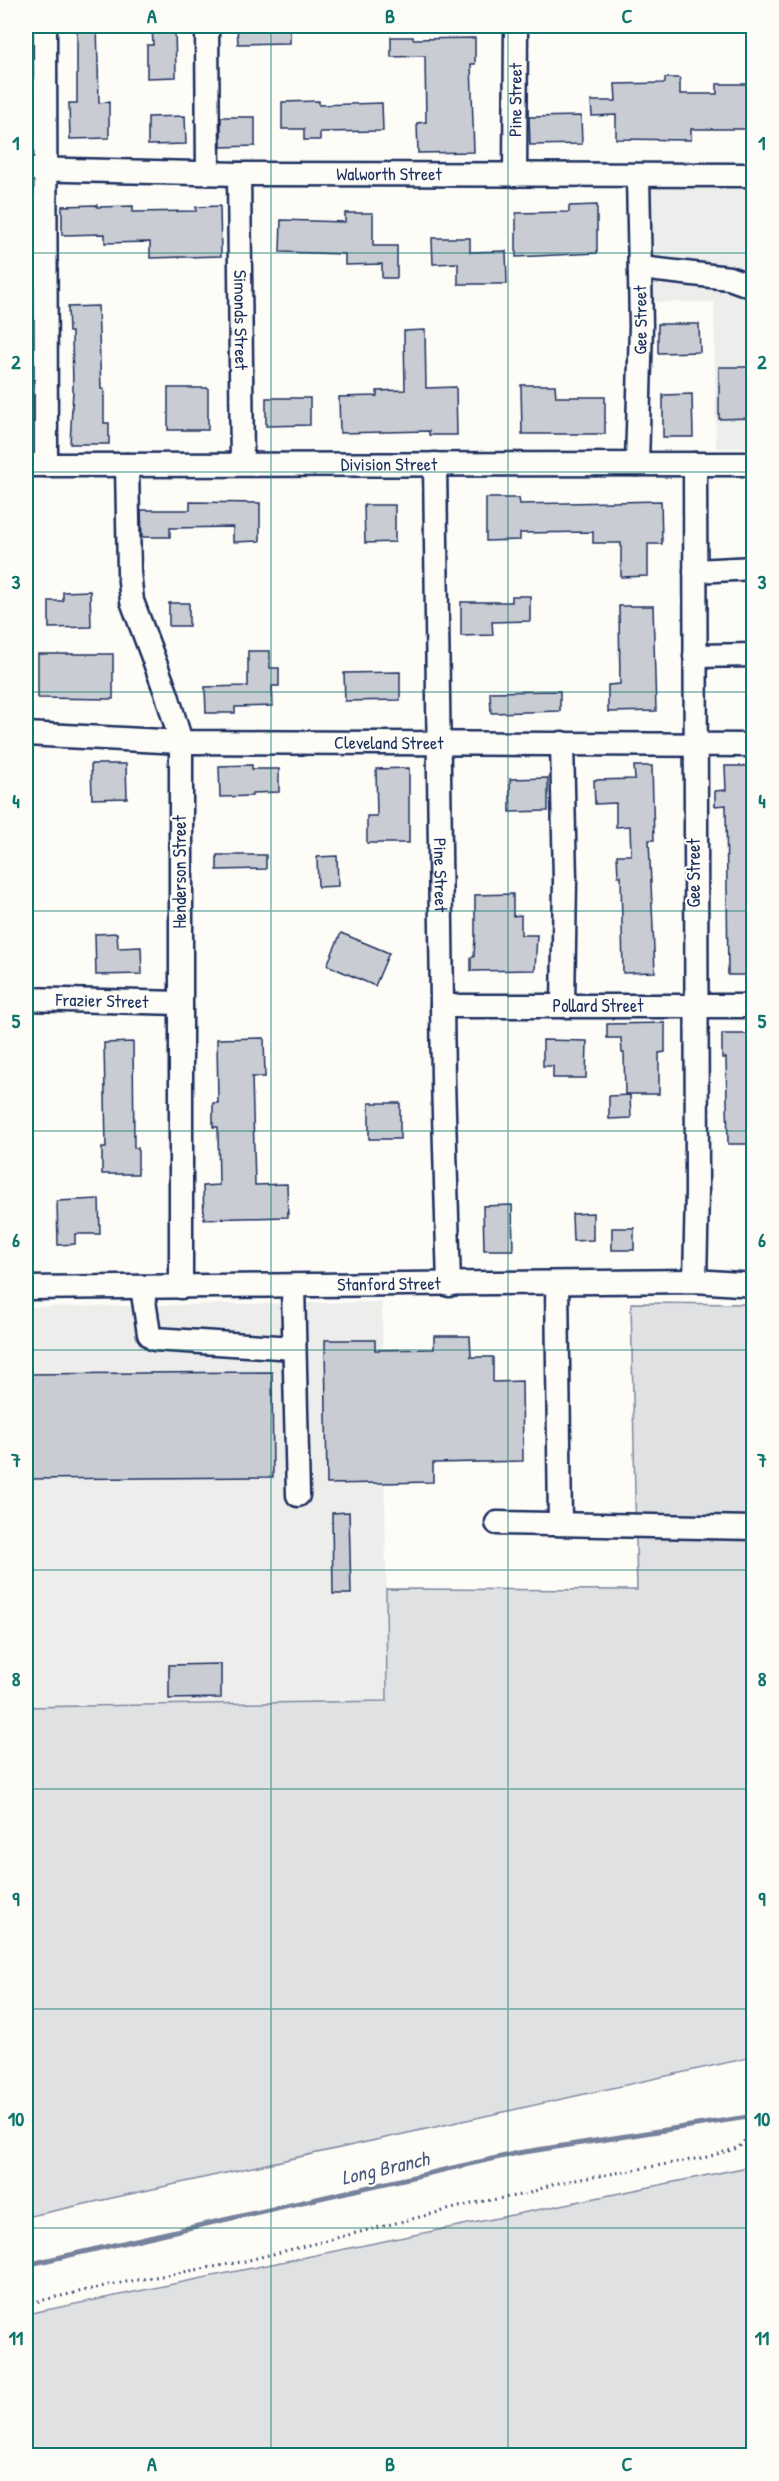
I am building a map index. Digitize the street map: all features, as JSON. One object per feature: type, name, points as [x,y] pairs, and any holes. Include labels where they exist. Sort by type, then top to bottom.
[{"type":"street","points":[[36,465],[36,170],[45,26]]},
{"type":"street","points":[[207,26],[208,173]]},
{"type":"street","name":"Pine Street","points":[[515,175],[516,26]]},
{"type":"street","name":"Walworth Street","points":[[36,170],[239,174],[753,175]]},
{"type":"street","name":"Simonds Street","points":[[239,174],[243,464]]},
{"type":"street","name":"Gee Street","points":[[637,464],[641,326],[638,176]]},
{"type":"street","points":[[640,268],[729,278],[753,287]]},
{"type":"street","name":"Pine Street","points":[[435,464],[442,1006],[449,1285]]},
{"type":"street","name":"Gee Street","points":[[695,464],[695,1281]]},
{"type":"street","name":"Division Street","points":[[36,465],[753,464]]},
{"type":"street","name":"Henderson Street","points":[[127,465],[129,572],[132,601],[167,695],[181,742],[181,1287]]},
{"type":"street","points":[[695,571],[753,568]]},
{"type":"street","points":[[695,656],[753,655]]},
{"type":"street","name":"Cleveland Street","points":[[26,735],[181,742],[753,745]]},
{"type":"street","points":[[562,744],[565,880],[564,1006]]},
{"type":"street","name":"Frazier Street","points":[[26,999],[180,1003]]},
{"type":"street","name":"Pollard Street","points":[[442,1006],[753,1006]]},
{"type":"street","name":"Stanford Street","points":[[26,1288],[695,1281],[753,1285]]},
{"type":"street","points":[[557,1283],[560,1524]]},
{"type":"street","points":[[293,1286],[298,1495]]},
{"type":"street","points":[[142,1287],[149,1334],[154,1339],[294,1348]]},
{"type":"street","points":[[497,1522],[753,1528]]},
{"type":"path","points":[[26,2304],[109,2285],[241,2262],[328,2238],[385,2227],[479,2202],[526,2194],[553,2184],[707,2157],[738,2148],[753,2130]]},
{"type":"shaded area","points":[[753,188],[753,447],[716,448],[714,302],[651,302],[650,189]]},
{"type":"shaded area","points":[[382,1302],[388,1701],[26,1707],[26,1307]]},
{"type":"shaded area","points":[[631,1303],[753,1304],[753,2057],[26,2217],[26,1707],[387,1701],[386,1589],[637,1590]]},
{"type":"shaded area","points":[[753,2166],[753,2455],[26,2455],[26,2314]]},
{"type":"building","points":[[77,26],[97,26],[99,103],[109,102],[109,138],[70,139],[69,103],[77,103]]},
{"type":"building","points":[[152,26],[175,26],[176,77],[147,78],[147,45],[153,45]]},
{"type":"building","points":[[237,26],[290,26],[290,43],[238,44]]},
{"type":"building","points":[[391,37],[475,38],[475,64],[471,64],[474,152],[418,153],[417,123],[426,122],[425,56],[391,57]]},
{"type":"building","points":[[665,78],[680,78],[680,94],[717,94],[717,84],[747,84],[747,129],[691,129],[691,140],[616,139],[616,115],[592,116],[591,101],[616,101],[615,84],[665,83]]},
{"type":"building","points":[[319,101],[319,105],[382,103],[383,131],[320,132],[320,140],[304,140],[304,129],[282,129],[282,102]]},
{"type":"building","points":[[185,116],[186,144],[148,145],[148,117]]},
{"type":"building","points":[[581,116],[582,144],[530,145],[529,117]]},
{"type":"building","points":[[221,117],[255,117],[255,146],[221,147]]},
{"type":"building","points":[[97,205],[97,207],[133,206],[133,212],[196,211],[196,207],[220,206],[221,256],[150,258],[150,242],[105,243],[105,234],[62,235],[62,206]]},
{"type":"building","points":[[597,205],[597,253],[516,257],[516,213],[569,212],[569,206]]},
{"type":"building","points":[[345,213],[373,213],[373,246],[397,246],[397,278],[382,278],[382,264],[345,265],[345,254],[280,252],[281,220],[345,222]]},
{"type":"building","points":[[432,238],[470,238],[470,252],[506,251],[507,284],[458,284],[458,263],[433,264]]},
{"type":"building","points":[[98,306],[101,389],[104,389],[104,423],[109,423],[109,444],[70,444],[73,390],[72,332],[69,332],[68,307]]},
{"type":"building","points":[[658,324],[699,324],[700,352],[658,353]]},
{"type":"building","points":[[425,330],[426,388],[456,387],[457,435],[429,435],[429,431],[340,433],[339,397],[377,396],[377,391],[405,390],[404,331]]},
{"type":"building","points":[[719,367],[753,367],[753,418],[719,419]]},
{"type":"building","points":[[521,385],[555,385],[556,397],[605,397],[605,434],[522,434]]},
{"type":"building","points":[[168,388],[208,388],[208,430],[168,430]]},
{"type":"building","points":[[692,394],[693,437],[663,437],[663,395]]},
{"type":"building","points":[[266,398],[310,398],[310,425],[266,426]]},
{"type":"building","points":[[486,498],[519,498],[520,504],[661,501],[662,544],[648,544],[648,576],[621,577],[621,543],[593,543],[593,532],[520,533],[520,540],[486,541]]},
{"type":"building","points":[[190,502],[260,503],[260,541],[233,542],[233,527],[170,528],[170,537],[142,537],[141,510],[190,510]]},
{"type":"building","points":[[364,505],[395,505],[395,542],[365,543]]},
{"type":"building","points":[[90,591],[91,627],[49,628],[49,601],[63,601],[63,592]]},
{"type":"building","points":[[512,596],[530,596],[530,621],[492,622],[493,635],[461,636],[461,602],[512,602]]},
{"type":"building","points":[[169,603],[189,603],[189,626],[169,626]]},
{"type":"building","points":[[619,606],[653,606],[656,711],[608,712],[608,685],[620,684]]},
{"type":"building","points":[[248,651],[270,651],[270,668],[279,668],[279,686],[272,686],[273,706],[235,707],[235,713],[206,713],[205,687],[248,686]]},
{"type":"building","points":[[38,654],[113,654],[113,699],[38,698]]},
{"type":"building","points":[[400,672],[400,700],[345,701],[344,673]]},
{"type":"building","points":[[560,691],[560,711],[491,713],[490,692]]},
{"type":"building","points":[[91,764],[126,764],[127,798],[92,799]]},
{"type":"building","points":[[252,765],[252,769],[279,769],[279,792],[220,797],[219,766]]},
{"type":"building","points":[[634,766],[652,766],[654,840],[649,840],[655,972],[623,973],[621,876],[618,876],[617,855],[631,855],[630,826],[616,827],[616,803],[595,804],[594,780],[635,779]]},
{"type":"building","points":[[725,766],[753,766],[753,975],[728,975],[726,805],[715,806],[715,791],[726,790]]},
{"type":"building","points":[[409,768],[409,843],[367,843],[367,816],[377,816],[376,769]]},
{"type":"building","points":[[548,778],[548,811],[510,812],[510,779]]},
{"type":"building","points":[[217,855],[266,855],[266,869],[217,870]]},
{"type":"building","points":[[337,856],[338,886],[318,887],[317,857]]},
{"type":"building","points":[[513,894],[513,916],[521,915],[521,935],[537,935],[535,970],[471,971],[471,957],[474,957],[475,895]]},
{"type":"building","points":[[117,933],[118,948],[141,947],[142,974],[96,975],[95,934]]},
{"type":"building","points":[[341,933],[389,953],[375,986],[327,965]]},
{"type":"building","points":[[665,1023],[665,1052],[659,1053],[659,1094],[625,1094],[624,1053],[622,1053],[621,1038],[607,1038],[607,1024]]},
{"type":"building","points":[[722,1034],[753,1034],[753,1144],[728,1144],[726,1058],[722,1058]]},
{"type":"building","points":[[264,1038],[265,1077],[252,1077],[255,1185],[287,1184],[288,1217],[204,1219],[203,1186],[219,1185],[218,1127],[213,1127],[213,1103],[218,1103],[217,1039]]},
{"type":"building","points":[[543,1040],[587,1041],[586,1078],[553,1078],[553,1066],[543,1066]]},
{"type":"building","points":[[133,1042],[134,1148],[138,1148],[138,1174],[102,1174],[102,1148],[106,1148],[104,1043]]},
{"type":"building","points":[[630,1095],[631,1118],[609,1119],[609,1096]]},
{"type":"building","points":[[369,1103],[400,1103],[400,1139],[369,1139]]},
{"type":"building","points":[[99,1199],[100,1234],[75,1234],[75,1244],[58,1245],[57,1201]]},
{"type":"building","points":[[512,1205],[513,1250],[484,1250],[483,1206]]},
{"type":"building","points":[[593,1213],[593,1240],[573,1241],[572,1214]]},
{"type":"building","points":[[612,1228],[634,1228],[634,1250],[612,1250]]},
{"type":"building","points":[[434,1336],[470,1336],[471,1357],[493,1357],[493,1382],[522,1381],[523,1461],[433,1463],[433,1482],[327,1484],[325,1340],[375,1340],[375,1350],[434,1349]]},
{"type":"building","points":[[272,1372],[273,1477],[26,1479],[26,1374]]},
{"type":"building","points":[[349,1512],[351,1594],[333,1594],[332,1513]]},
{"type":"building","points":[[221,1664],[221,1698],[169,1699],[169,1665]]},
{"type":"waterway","name":"Long Branch","points":[[26,2265],[518,2153],[754,2116]]}]
